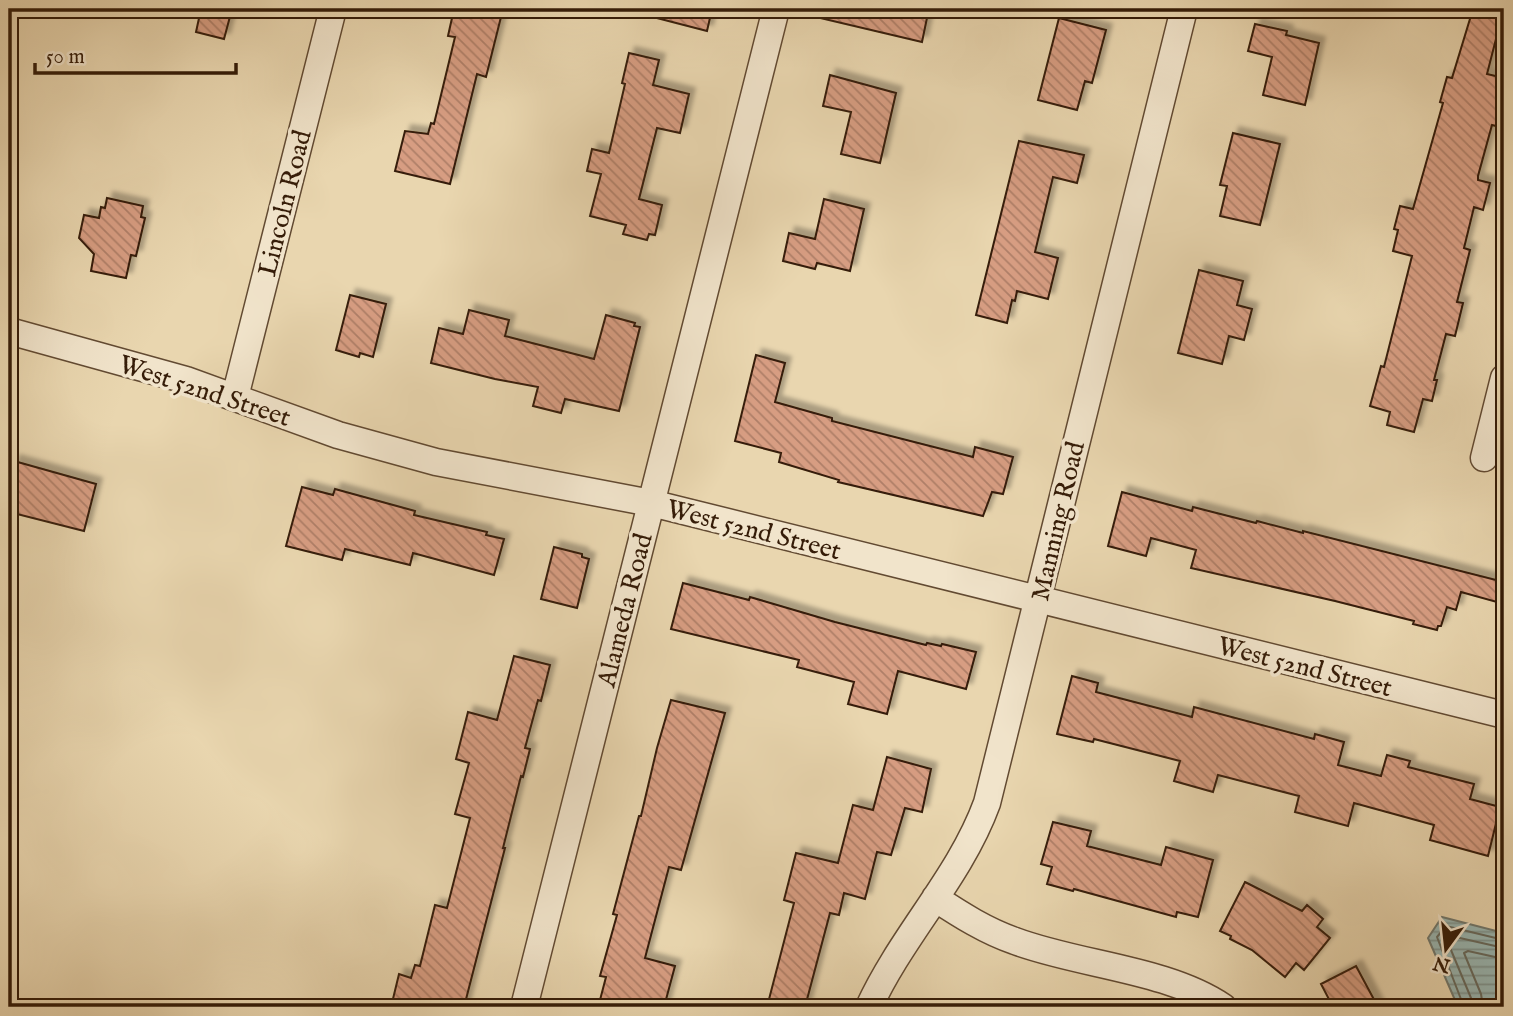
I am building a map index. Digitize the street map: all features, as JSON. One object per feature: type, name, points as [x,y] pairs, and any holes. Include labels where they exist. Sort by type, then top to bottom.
[{"type":"street","name":"Lincoln Road","points":[[235,397],[333,9]]},
{"type":"street","name":"Alameda Road","points":[[524,1007],[776,9]]},
{"type":"street","name":"Manning Road","points":[[869,1007],[885,975],[972,838],[987,803],[1184,9]]},
{"type":"street","name":"West 52nd Street","points":[[9,331],[186,380],[338,435],[436,462],[651,503],[1504,715]]},
{"type":"street","points":[[1485,458],[1504,378]]},
{"type":"street","points":[[935,898],[978,925],[1014,941],[1191,988],[1223,1007]]},
{"type":"water","points":[[1442,917],[1504,933],[1504,1007],[1458,1007],[1428,938]]},
{"type":"building","points":[[201,9],[232,9],[224,39],[196,32]]},
{"type":"building","points":[[454,9],[503,9],[486,77],[477,74],[450,184],[395,171],[405,131],[428,134],[431,123],[434,124],[455,37],[448,36]]},
{"type":"building","points":[[650,9],[712,9],[707,31],[649,16]]},
{"type":"building","points":[[817,9],[909,9],[928,13],[922,42],[816,17]]},
{"type":"building","points":[[1473,9],[1504,9],[1504,36],[1497,35],[1487,74],[1504,78],[1504,128],[1492,125],[1478,176],[1478,180],[1490,183],[1483,210],[1474,207],[1464,248],[1470,250],[1457,302],[1463,303],[1455,336],[1446,334],[1434,380],[1437,380],[1432,401],[1423,399],[1414,432],[1387,425],[1390,412],[1370,406],[1381,366],[1384,367],[1412,256],[1393,251],[1398,230],[1394,229],[1400,206],[1413,209],[1443,103],[1440,102],[1447,77],[1452,78]]},
{"type":"building","points":[[1059,18],[1106,30],[1092,83],[1085,81],[1077,110],[1038,100]]},
{"type":"building","points":[[1255,24],[1287,31],[1286,35],[1319,43],[1305,105],[1263,95],[1272,57],[1248,51]]},
{"type":"building","points":[[629,53],[659,60],[653,85],[689,94],[680,133],[657,128],[639,199],[662,205],[655,235],[649,234],[647,240],[623,234],[626,225],[590,216],[601,174],[587,171],[592,149],[609,153],[625,84],[622,83]]},
{"type":"building","points":[[830,75],[896,93],[880,163],[841,154],[851,112],[823,106]]},
{"type":"building","points":[[1233,133],[1280,144],[1260,225],[1220,216],[1227,186],[1220,185]]},
{"type":"building","points":[[1019,141],[1084,155],[1077,183],[1053,177],[1035,252],[1058,258],[1048,299],[1017,291],[1007,323],[976,315]]},
{"type":"building","points":[[107,198],[143,206],[141,217],[145,218],[136,256],[131,255],[126,278],[91,271],[94,254],[79,238],[84,215],[99,218],[101,207],[105,208]]},
{"type":"building","points":[[824,199],[864,209],[850,271],[817,263],[815,269],[783,261],[789,233],[815,239]]},
{"type":"building","points":[[1199,270],[1243,281],[1237,305],[1252,309],[1244,340],[1229,336],[1222,364],[1178,353]]},
{"type":"building","points":[[350,295],[386,304],[373,357],[360,353],[359,357],[336,350]]},
{"type":"building","points":[[469,310],[509,320],[505,336],[594,359],[606,315],[635,323],[634,326],[640,327],[619,411],[565,399],[561,413],[533,406],[538,387],[431,363],[439,328],[463,334]]},
{"type":"building","points":[[756,355],[785,363],[775,402],[832,418],[832,421],[973,457],[975,447],[1013,457],[1003,494],[992,492],[983,516],[838,482],[839,480],[779,462],[781,453],[735,441]]},
{"type":"building","points":[[14,461],[96,484],[84,531],[9,512],[9,480]]},
{"type":"building","points":[[302,487],[333,495],[335,489],[415,511],[414,515],[487,532],[486,535],[504,539],[494,575],[413,553],[410,565],[345,549],[342,560],[286,546]]},
{"type":"building","points":[[1122,492],[1192,511],[1193,507],[1256,523],[1257,521],[1303,531],[1504,582],[1504,604],[1461,592],[1456,610],[1447,607],[1437,630],[1413,624],[1414,621],[1335,601],[1191,568],[1196,550],[1151,538],[1146,556],[1108,546]]},
{"type":"building","points":[[554,547],[582,554],[582,557],[589,559],[577,608],[541,599]]},
{"type":"building","points":[[683,583],[749,600],[750,597],[926,645],[942,644],[976,652],[966,689],[898,671],[887,714],[848,704],[854,682],[797,667],[799,660],[671,629]]},
{"type":"building","points":[[514,656],[550,665],[525,748],[530,749],[464,1007],[407,1007],[392,1003],[399,974],[411,978],[415,965],[420,966],[435,905],[447,908],[470,818],[455,814],[469,763],[456,759],[468,712],[497,720]]},
{"type":"building","points":[[1072,676],[1098,683],[1096,692],[1192,717],[1194,707],[1314,739],[1315,734],[1344,742],[1338,765],[1381,776],[1387,755],[1410,761],[1408,767],[1474,784],[1470,799],[1500,807],[1488,856],[1430,840],[1434,825],[1354,803],[1348,826],[1295,812],[1299,796],[1218,775],[1213,792],[1174,781],[1180,761],[1094,739],[1093,742],[1057,734]]},
{"type":"building","points":[[671,700],[725,713],[681,870],[669,867],[645,958],[675,966],[664,1007],[626,1007],[600,1000],[606,977],[600,976],[617,915],[613,914]]},
{"type":"building","points":[[887,757],[931,769],[922,812],[905,808],[891,855],[877,852],[865,899],[844,893],[839,915],[830,913],[805,1007],[767,1007],[794,903],[784,900],[796,853],[838,863],[853,805],[873,810]]},
{"type":"building","points":[[1053,822],[1091,831],[1087,846],[1161,865],[1166,847],[1213,860],[1198,917],[1177,912],[1176,917],[1047,884],[1052,867],[1041,864]]},
{"type":"building","points":[[1245,882],[1302,911],[1307,905],[1323,919],[1317,927],[1330,938],[1304,970],[1296,963],[1285,977],[1252,950],[1220,931]]},
{"type":"building","points":[[1356,966],[1378,1007],[1333,1007],[1321,984]]}]
